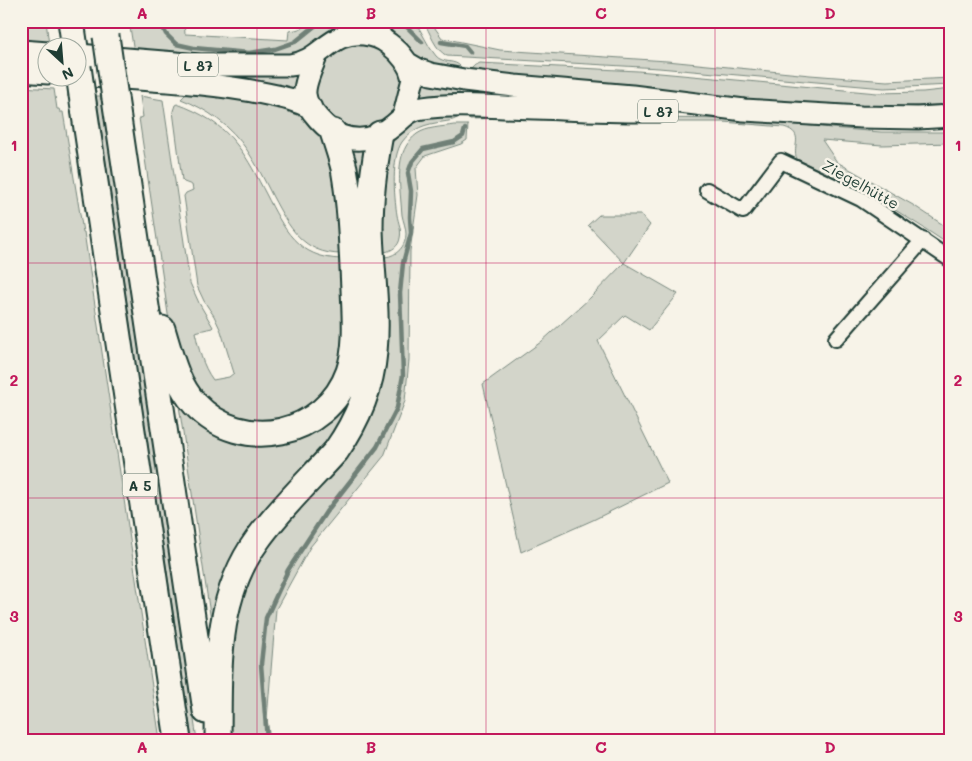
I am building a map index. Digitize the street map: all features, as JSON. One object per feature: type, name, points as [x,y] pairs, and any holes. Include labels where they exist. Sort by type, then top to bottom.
[{"type":"highway","name":"A 5","points":[[105,29],[211,740]]},
{"type":"highway","name":"A 5","points":[[80,88],[178,740]]},
{"type":"highway","points":[[218,740],[219,666],[222,632],[228,601],[239,571],[266,527],[336,451],[342,442],[356,418],[366,392],[372,363],[374,345],[362,256],[344,170],[333,132]]},
{"type":"highway","points":[[137,248],[174,367],[183,388],[200,409],[217,422],[236,430],[279,432],[297,427],[323,411],[337,395],[349,371],[355,341],[362,256],[371,215],[372,181],[380,134]]},
{"type":"main road","points":[[344,29],[346,35],[372,35],[382,31],[407,63],[414,79],[404,115],[396,124],[380,134],[369,138],[355,139],[341,136],[333,132],[320,120],[306,100],[305,92],[317,54],[344,29]]},
{"type":"main road","name":"L 87","points":[[88,42],[200,65],[295,65],[305,62],[317,54]]},
{"type":"main road","points":[[21,51],[38,52]]},
{"type":"main road","name":"L 87","points":[[407,63],[431,74],[464,80],[632,96],[744,110]]},
{"type":"main road","points":[[21,71],[38,72]]},
{"type":"main road","name":"L 87","points":[[88,85],[234,88],[284,98],[299,102],[310,108]]},
{"type":"main road","name":"L 87","points":[[404,115],[419,108],[463,105],[628,111],[744,110],[918,118],[951,116]]},
{"type":"street","name":"Ziegelhütte","points":[[707,190],[743,212],[781,160],[861,199],[951,260]]},
{"type":"street","points":[[836,339],[923,240]]},
{"type":"shaded area","points":[[21,21],[46,21],[48,38],[38,38],[38,44],[21,43]]},
{"type":"shaded area","points":[[129,21],[183,21],[185,34],[288,40],[289,31],[301,28],[311,21],[341,21],[311,46],[294,55],[232,58],[134,52]]},
{"type":"shaded area","points":[[385,21],[414,21],[436,56],[458,65],[461,67],[461,71],[420,59],[394,33]]},
{"type":"shaded area","points":[[423,21],[430,21],[442,38],[500,50],[667,61],[887,81],[951,78],[951,85],[884,88],[659,68],[447,56],[436,45]]},
{"type":"shaded area","points":[[357,45],[381,51],[391,60],[405,79],[401,98],[389,115],[381,121],[362,128],[343,125],[333,119],[313,95],[322,69],[331,56],[346,47]]},
{"type":"shaded area","points":[[479,63],[638,71],[877,93],[951,89],[951,104],[893,107],[785,104],[469,73]]},
{"type":"shaded area","points":[[185,71],[218,73],[301,75],[299,91]]},
{"type":"shaded area","points":[[419,82],[459,88],[459,97],[417,98]]},
{"type":"shaded area","points":[[21,87],[54,89],[57,109],[63,112],[84,232],[160,740],[21,740]]},
{"type":"shaded area","points":[[191,92],[255,100],[298,112],[334,153],[342,254],[328,253],[317,249],[299,237],[285,219],[258,167],[241,141],[218,119],[181,99]]},
{"type":"shaded area","points":[[96,96],[101,96],[197,740],[192,740]]},
{"type":"shaded area","points":[[140,96],[163,100],[190,283],[213,327],[195,332],[204,363],[213,380],[229,377],[234,373],[221,331],[197,286],[184,196],[193,190],[192,185],[182,180],[173,111],[175,105],[177,104],[202,115],[225,131],[249,163],[279,219],[294,239],[314,253],[342,259],[349,341],[325,401],[265,427],[204,405],[172,341],[139,118],[143,117]]},
{"type":"shaded area","points":[[458,114],[457,118],[453,120],[430,124],[410,133],[402,142],[396,157],[394,177],[400,238],[395,248],[384,252],[379,215],[389,146],[415,121],[426,117]]},
{"type":"shaded area","points":[[467,114],[732,119],[881,132],[951,132],[951,143],[882,145],[822,140],[837,162],[913,205],[951,230],[951,246],[878,199],[797,159],[796,137],[791,130],[784,127],[723,122],[470,119]]},
{"type":"shaded area","points":[[454,125],[468,125],[467,140],[461,144],[425,156],[416,168],[418,195],[410,251],[409,360],[405,401],[384,456],[310,547],[276,609],[267,719],[270,740],[232,740],[225,681],[245,573],[341,455],[385,274],[385,257],[393,255],[400,250],[406,238],[406,229],[402,217],[400,183],[403,153],[406,146],[417,134],[425,130]]},
{"type":"shaded area","points":[[348,150],[366,150],[362,210]]},
{"type":"shaded area","points":[[599,215],[641,215],[650,225],[624,263],[588,225]]},
{"type":"shaded area","points":[[624,263],[678,294],[649,330],[625,315],[598,341],[668,483],[593,520],[521,552],[483,384],[541,342],[590,298]]},
{"type":"shaded area","points":[[352,380],[356,399],[217,622],[211,621],[178,399],[256,439]]},
{"type":"waterway","points":[[160,21],[166,34],[176,44],[194,48],[249,53],[275,49],[295,42],[321,21]]},
{"type":"waterway","points":[[396,21],[407,27],[422,42]]},
{"type":"waterway","points":[[441,42],[465,46],[470,52]]},
{"type":"waterway","points":[[267,740],[261,664],[266,618],[288,570],[326,512],[377,447],[397,408],[403,375],[400,293],[403,263],[411,233],[411,191],[408,173],[412,162],[423,149],[454,142],[463,136],[465,129]]}]
